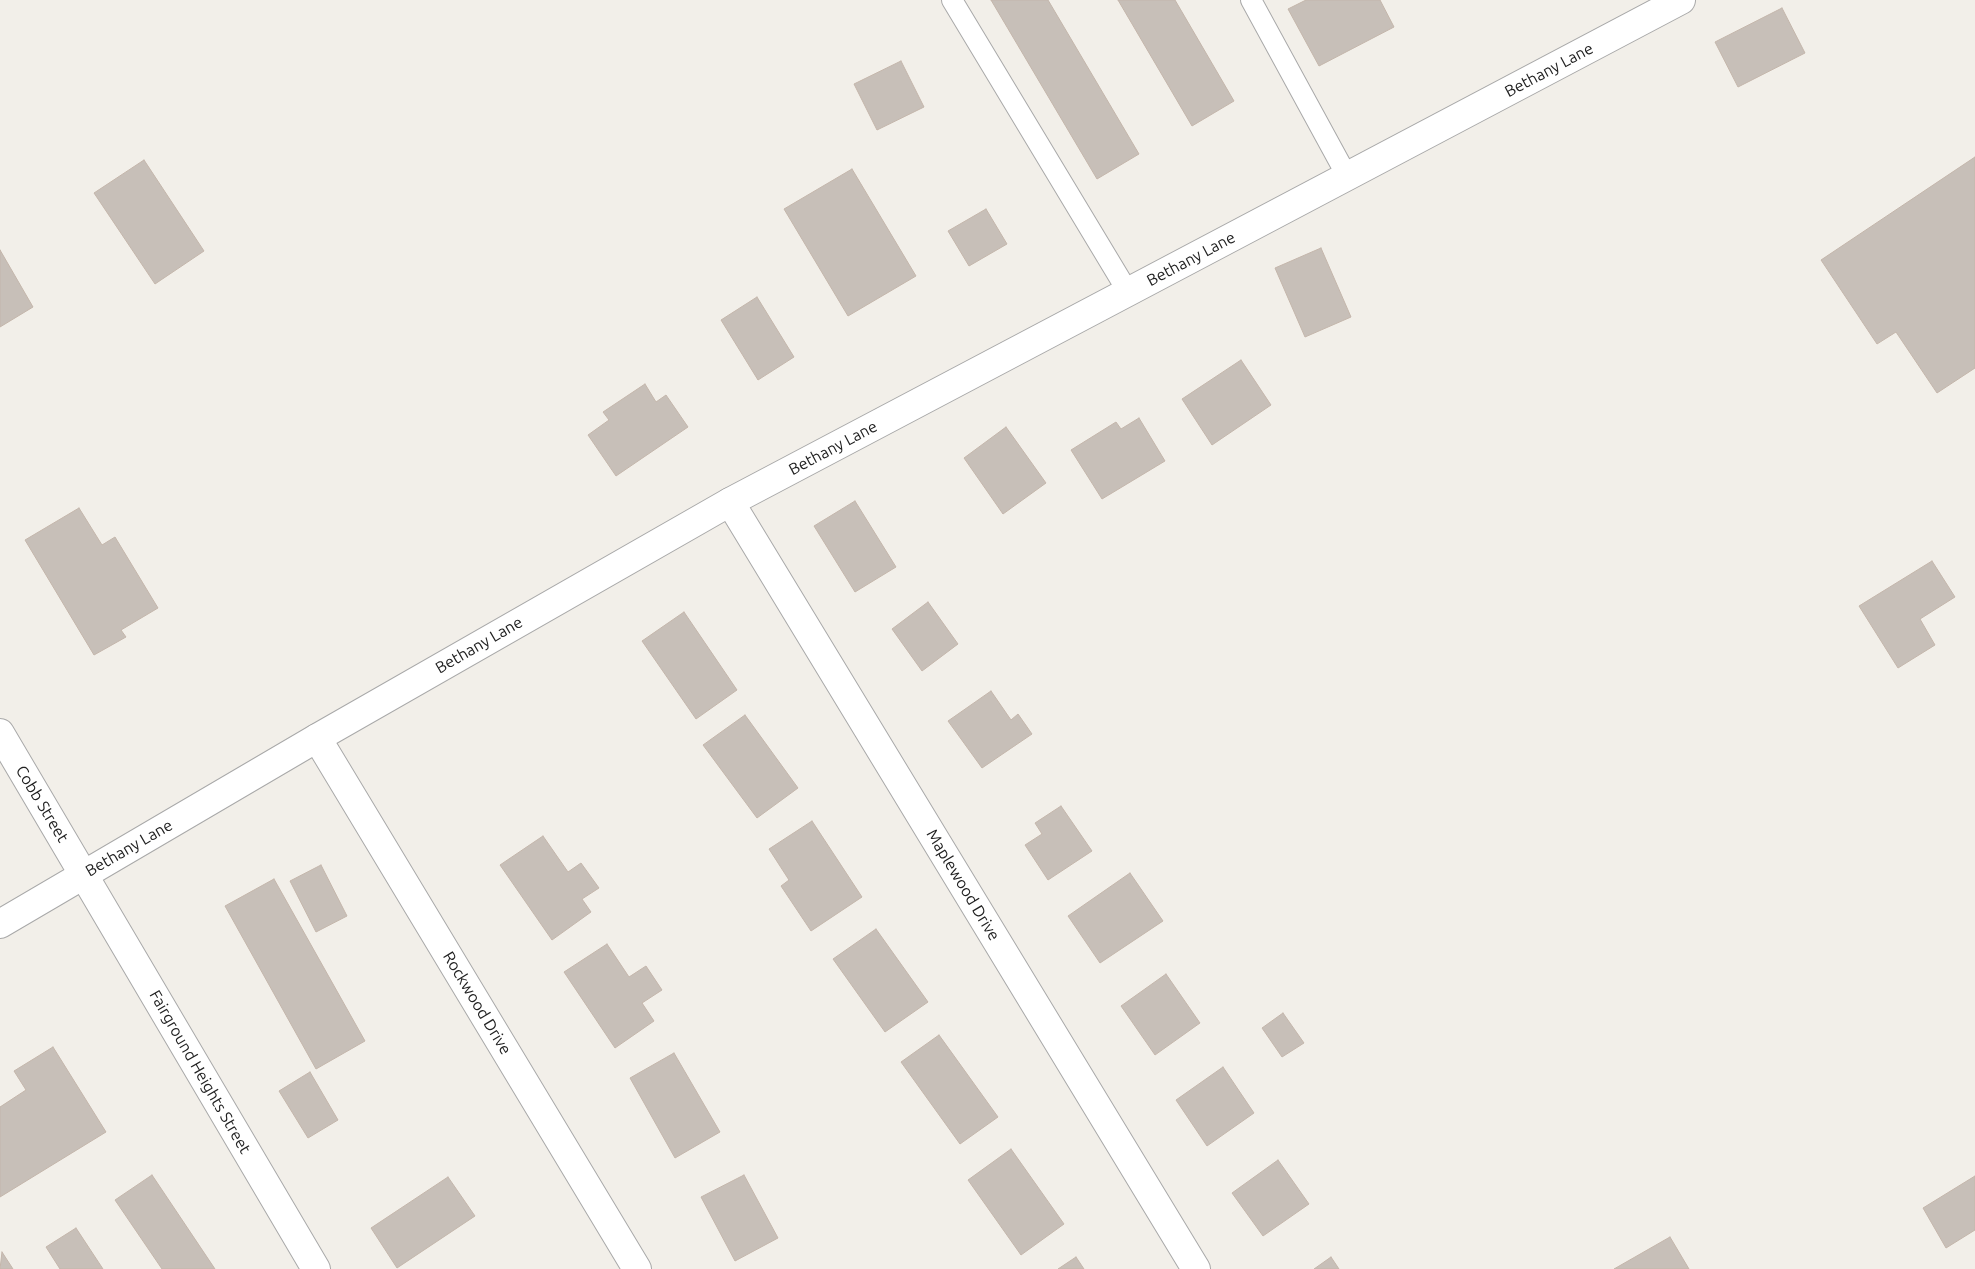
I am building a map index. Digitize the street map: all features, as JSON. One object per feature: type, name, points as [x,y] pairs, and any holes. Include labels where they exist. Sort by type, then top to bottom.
[{"type":"street","name":"Bethany Lane","points":[[0,924],[317,738],[730,502],[1681,0]]},
{"type":"street","name":"Maplewood Drive","points":[[730,502],[1196,1269]]},
{"type":"street","name":"Cobb Street","points":[[0,733],[84,874]]},
{"type":"street","name":"Rockwood Drive","points":[[317,738],[637,1269]]},
{"type":"street","name":"Fairground Heights Street","points":[[84,874],[316,1269]]},
{"type":"lane","points":[[952,0],[1128,292]]},
{"type":"lane","points":[[1251,0],[1347,176]]},
{"type":"building","points":[[991,0],[1048,0],[1139,154],[1097,179]]},
{"type":"building","points":[[1118,0],[1175,0],[1234,101],[1192,126]]},
{"type":"building","points":[[1306,0],[1380,0],[1394,27],[1319,66],[1288,9]]},
{"type":"building","points":[[1782,8],[1805,53],[1738,87],[1715,42]]},
{"type":"building","points":[[901,61],[924,107],[877,130],[854,84]]},
{"type":"building","points":[[1975,157],[1975,368],[1937,393],[1896,332],[1877,344],[1821,260]]},
{"type":"building","points":[[144,160],[204,251],[155,284],[94,193]]},
{"type":"building","points":[[852,169],[916,276],[848,316],[784,209]]},
{"type":"building","points":[[986,209],[1007,244],[969,266],[948,231]]},
{"type":"building","points":[[1321,248],[1351,317],[1305,337],[1275,268]]},
{"type":"building","points":[[0,250],[33,307],[0,327]]},
{"type":"building","points":[[757,297],[794,357],[758,380],[721,320]]},
{"type":"building","points":[[1241,360],[1271,405],[1212,445],[1182,399]]},
{"type":"building","points":[[645,384],[656,402],[666,395],[688,427],[616,476],[588,435],[609,420],[603,412]]},
{"type":"building","points":[[1139,418],[1165,461],[1102,499],[1071,450],[1116,422],[1121,429]]},
{"type":"building","points":[[1006,427],[1046,483],[1003,514],[964,458]]},
{"type":"building","points":[[855,501],[896,567],[855,592],[814,526]]},
{"type":"building","points":[[79,508],[102,545],[115,537],[158,608],[121,630],[126,637],[94,655],[25,540]]},
{"type":"building","points":[[1932,561],[1955,597],[1920,619],[1935,645],[1898,668],[1859,606]]},
{"type":"building","points":[[928,602],[958,644],[922,671],[892,629]]},
{"type":"building","points":[[684,612],[737,690],[696,719],[642,641]]},
{"type":"building","points":[[991,691],[1011,720],[1018,714],[1032,734],[982,768],[948,721]]},
{"type":"building","points":[[745,715],[798,788],[757,818],[703,745]]},
{"type":"building","points":[[1061,806],[1092,851],[1048,880],[1025,845],[1042,834],[1035,823]]},
{"type":"building","points":[[812,821],[862,897],[811,931],[781,886],[789,880],[769,849]]},
{"type":"building","points":[[543,836],[568,872],[581,863],[599,888],[582,899],[591,912],[552,940],[500,865]]},
{"type":"building","points":[[321,865],[347,916],[316,932],[290,881]]},
{"type":"building","points":[[1130,873],[1163,921],[1100,963],[1068,916]]},
{"type":"building","points":[[274,879],[365,1041],[316,1069],[225,906]]},
{"type":"building","points":[[876,929],[928,1002],[885,1032],[833,959]]},
{"type":"building","points":[[607,944],[629,977],[646,966],[662,990],[642,1003],[654,1021],[615,1048],[564,972]]},
{"type":"building","points":[[1166,974],[1200,1023],[1155,1055],[1121,1006]]},
{"type":"building","points":[[1283,1013],[1304,1043],[1282,1057],[1262,1028]]},
{"type":"building","points":[[939,1035],[998,1117],[960,1144],[901,1062]]},
{"type":"building","points":[[53,1047],[106,1132],[0,1197],[0,1107],[26,1090],[14,1071]]},
{"type":"building","points":[[674,1053],[720,1132],[675,1158],[630,1078]]},
{"type":"building","points":[[1223,1067],[1254,1113],[1207,1146],[1176,1100]]},
{"type":"building","points":[[310,1072],[338,1120],[308,1138],[279,1091]]},
{"type":"building","points":[[1011,1149],[1064,1224],[1021,1255],[968,1180]]},
{"type":"building","points":[[1278,1160],[1309,1204],[1263,1236],[1232,1193]]},
{"type":"building","points":[[152,1175],[215,1269],[162,1269],[115,1200]]},
{"type":"building","points":[[744,1175],[778,1238],[735,1261],[701,1197]]},
{"type":"building","points":[[1975,1176],[1975,1230],[1946,1248],[1923,1208]]},
{"type":"building","points":[[448,1177],[475,1216],[397,1268],[371,1228]]},
{"type":"building","points":[[76,1228],[103,1269],[60,1269],[46,1247]]},
{"type":"building","points":[[1670,1237],[1689,1269],[1614,1269]]},
{"type":"building","points":[[2,1252],[13,1269],[0,1269]]},
{"type":"building","points":[[1076,1257],[1084,1269],[1058,1269]]},
{"type":"building","points":[[1331,1257],[1339,1269],[1314,1269]]}]
